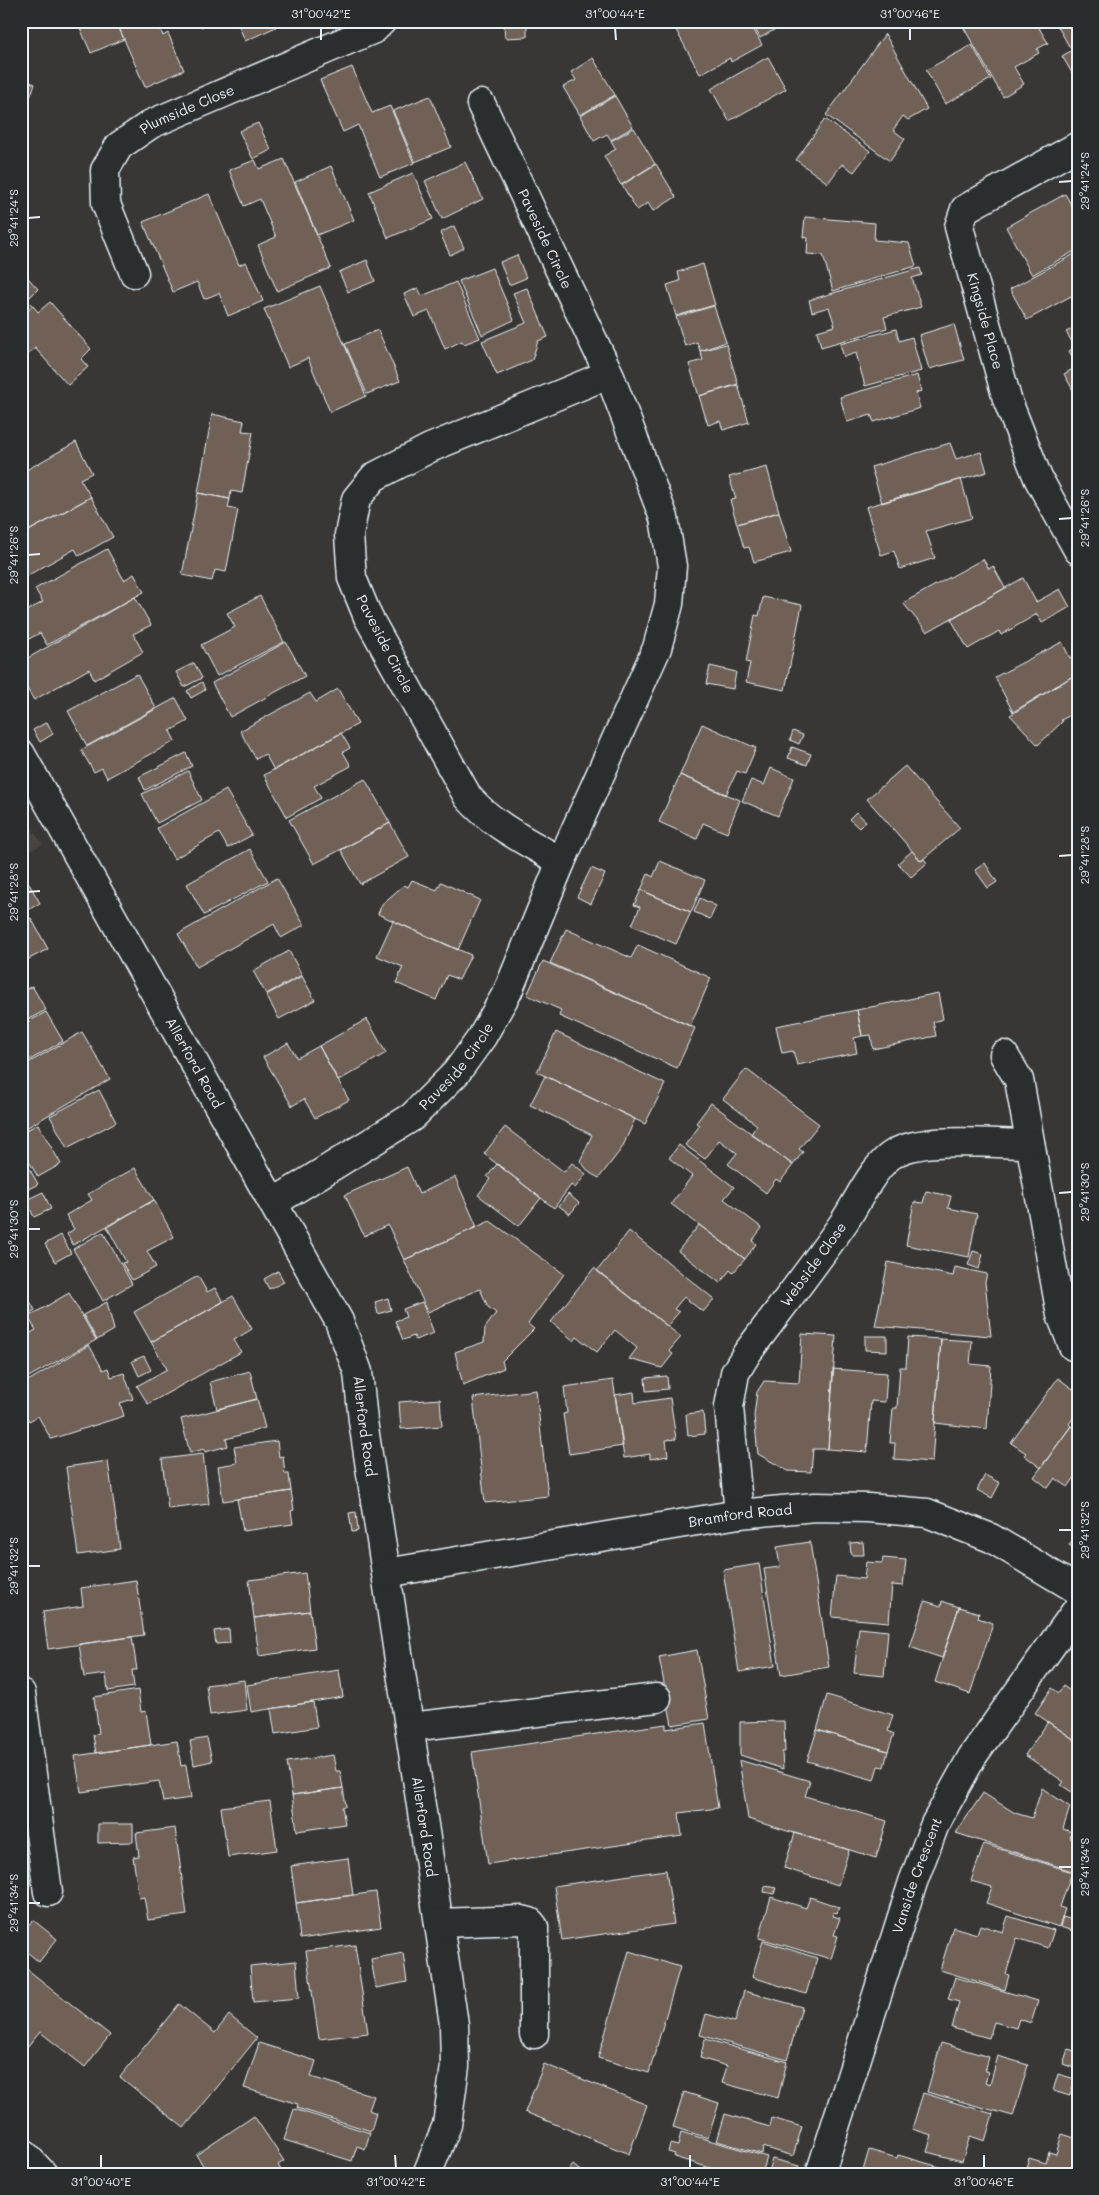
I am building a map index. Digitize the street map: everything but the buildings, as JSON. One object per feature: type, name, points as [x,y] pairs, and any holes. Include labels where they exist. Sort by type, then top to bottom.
[{"type":"street","name":"Plumside Close","points":[[134,273],[106,204],[105,170],[119,146],[151,124],[374,29],[382,21]]},
{"type":"street","name":"Paveside Circle","points":[[273,1203],[412,1117],[456,1073],[482,1037],[508,992],[561,862],[657,648],[669,604],[672,566],[664,518],[609,374],[481,104]]},
{"type":"street","name":"Kingside Place","points":[[1078,146],[965,209],[959,227],[1007,399],[1038,478],[1078,550]]},
{"type":"street","name":"Paveside Circle","points":[[561,862],[498,824],[481,812],[468,798],[368,617],[352,578],[349,535],[356,499],[374,477],[430,448],[609,374]]},
{"type":"street","name":"Allerford Road","points":[[21,754],[339,1321],[358,1372],[386,1573],[454,2024],[455,2066],[447,2125],[427,2174]]},
{"type":"street","points":[[1004,1055],[1019,1080],[1061,1315],[1074,1346]]},
{"type":"street","name":"Webside Close","points":[[739,1514],[729,1407],[735,1372],[842,1225],[884,1161],[896,1152],[912,1146],[937,1143],[1030,1144]]},
{"type":"street","name":"Bramford Road","points":[[386,1573],[739,1514],[815,1508],[868,1508],[927,1513],[991,1538],[1078,1590]]},
{"type":"street","name":"Vanside Crescent","points":[[820,2174],[912,1882],[935,1824],[972,1758],[1078,1608]]},
{"type":"street","points":[[410,1727],[657,1698]]},
{"type":"street","points":[[22,1710],[48,1892]]},
{"type":"street","points":[[439,1923],[522,1920],[530,1922],[534,1928],[534,2034]]},
{"type":"street","points":[[21,2151],[43,2174]]},
{"type":"shaded area","points":[[21,814],[43,844],[21,856]]}]
